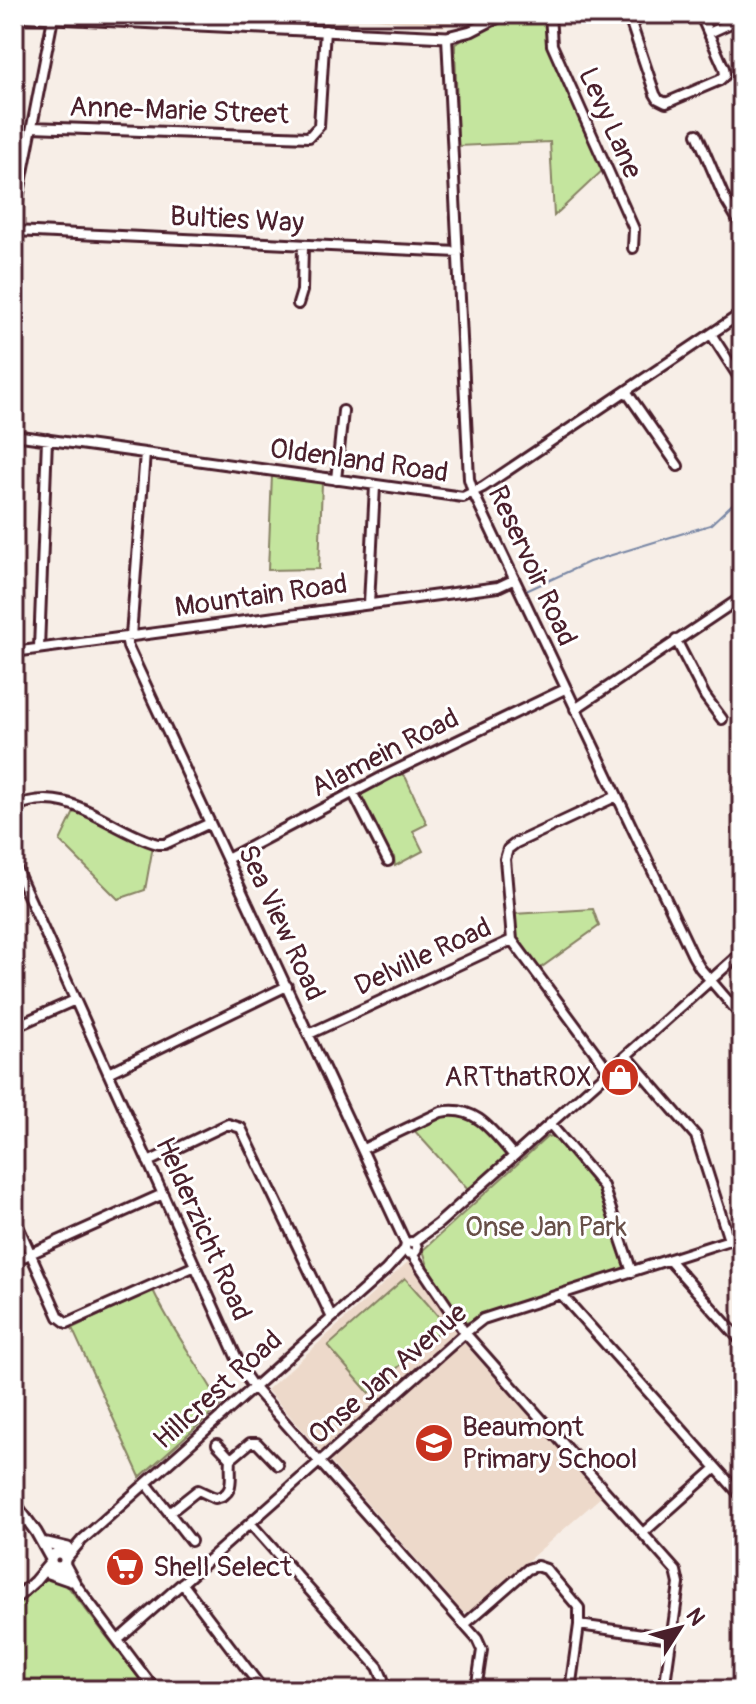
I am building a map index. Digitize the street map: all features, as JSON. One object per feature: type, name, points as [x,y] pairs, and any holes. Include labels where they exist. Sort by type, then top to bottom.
[{"type":"street","points":[[14,16],[228,19],[325,30],[447,37],[463,34],[504,14]]},
{"type":"street","name":"Levy Lane","points":[[550,14],[552,45],[634,229],[633,248]]},
{"type":"street","points":[[628,14],[655,94],[666,103],[725,75],[700,14]]},
{"type":"street","points":[[14,219],[53,18]]},
{"type":"street","points":[[709,33],[742,18]]},
{"type":"street","name":"Anne-Marie Street","points":[[32,127],[309,137],[319,126],[325,30]]},
{"type":"street","name":"Reservoir Road","points":[[447,37],[469,479],[513,580],[693,956],[742,1017]]},
{"type":"street","points":[[697,134],[724,197],[742,227]]},
{"type":"street","name":"Bulties Way","points":[[14,231],[458,252]]},
{"type":"street","points":[[298,304],[302,291],[303,245]]},
{"type":"street","name":"Oldenland Road","points":[[14,435],[457,497],[473,492],[742,313]]},
{"type":"street","points":[[711,334],[742,382]]},
{"type":"street","points":[[626,391],[678,466]]},
{"type":"street","points":[[336,480],[343,411]]},
{"type":"street","points":[[39,648],[47,439]]},
{"type":"street","name":"Sea View Road","points":[[145,453],[128,647],[411,1248],[465,1333],[678,1576],[664,1690]]},
{"type":"street","points":[[369,604],[375,486]]},
{"type":"street","name":"Mountain Road","points":[[14,652],[498,587],[513,580]]},
{"type":"street","points":[[575,709],[742,597]]},
{"type":"street","points":[[676,640],[705,696],[722,719]]},
{"type":"street","name":"Alamein Road","points":[[227,859],[353,792],[565,689]]},
{"type":"street","points":[[353,792],[388,861]]},
{"type":"street","points":[[609,1071],[512,940],[505,859],[508,849],[516,843],[617,796]]},
{"type":"street","points":[[14,807],[36,798],[58,800],[158,844],[165,844],[210,823]]},
{"type":"street","name":"Helderzicht Road","points":[[14,866],[243,1372],[477,1639],[482,1650],[476,1690]]},
{"type":"street","name":"Delville Road","points":[[309,1034],[512,940]]},
{"type":"street","name":"Hillcrest Road","points":[[14,1600],[742,952]]},
{"type":"street","points":[[108,1073],[287,986]]},
{"type":"street","points":[[14,1027],[75,1000]]},
{"type":"street","points":[[627,1056],[696,1136],[729,1240]]},
{"type":"street","points":[[363,1149],[441,1112],[454,1110],[478,1117],[514,1156]]},
{"type":"street","points":[[148,1162],[228,1124],[241,1128],[332,1318]]},
{"type":"street","points":[[550,1124],[603,1186],[632,1272]]},
{"type":"street","points":[[14,1261],[163,1194]]},
{"type":"street","points":[[14,1217],[59,1317],[65,1322],[71,1323],[195,1266]]},
{"type":"street","name":"Onse Jan Avenue","points":[[118,1640],[465,1333],[493,1315],[742,1236]]},
{"type":"street","points":[[669,1260],[742,1342]]},
{"type":"street","points":[[561,1294],[742,1497]]},
{"type":"street","points":[[231,1459],[254,1443],[262,1447],[278,1465]]},
{"type":"street","points":[[169,1513],[198,1490],[215,1498],[227,1493],[231,1486],[231,1459],[217,1444]]},
{"type":"street","points":[[643,1533],[716,1468]]},
{"type":"street","points":[[146,1483],[191,1541]]},
{"type":"street","points":[[14,1502],[155,1690]]},
{"type":"street","points":[[250,1523],[378,1667],[383,1690]]},
{"type":"street","points":[[36,1532],[74,1584]]},
{"type":"street","points":[[464,1625],[528,1569],[537,1566],[546,1569],[575,1602],[580,1614],[570,1690]]},
{"type":"street","points":[[182,1583],[263,1690]]},
{"type":"street","points":[[579,1625],[671,1638]]},
{"type":"shaded area","points":[[335,14],[470,14],[443,27]]},
{"type":"shaded area","name":"Beaumont Primary School","points":[[411,1259],[465,1344],[602,1496],[469,1612],[463,1612],[267,1390]]},
{"type":"green space","points":[[513,14],[547,14],[548,46],[603,170],[554,216],[550,142],[458,146],[455,44]]},
{"type":"green space","points":[[272,475],[322,482],[319,569],[268,570]]},
{"type":"green space","points":[[401,773],[427,824],[413,831],[423,851],[395,866],[394,857],[386,849],[361,796]]},
{"type":"green space","points":[[75,810],[153,846],[145,890],[118,899],[60,841]]},
{"type":"green space","points":[[593,909],[599,926],[539,969],[517,938],[514,914]]},
{"type":"green space","points":[[447,1114],[481,1125],[506,1153],[502,1161],[469,1191],[413,1129]]},
{"type":"green space","name":"Onse Jan Park","points":[[547,1137],[559,1139],[601,1187],[625,1264],[623,1269],[466,1323],[426,1265],[423,1250]]},
{"type":"green space","points":[[405,1278],[446,1325],[369,1393],[328,1346]]},
{"type":"green space","points":[[153,1290],[221,1405],[140,1477],[72,1328]]},
{"type":"green space","points":[[49,1577],[62,1579],[148,1690],[14,1690],[14,1607]]},
{"type":"waterway","points":[[526,591],[589,562],[710,525],[742,495]]},
{"type":"place","name":"ARTthatROX","points":[[620,1077]]},
{"type":"place","name":"Beaumont Primary School","points":[[434,1443]]},
{"type":"place","name":"Shell Select","points":[[125,1567]]}]
